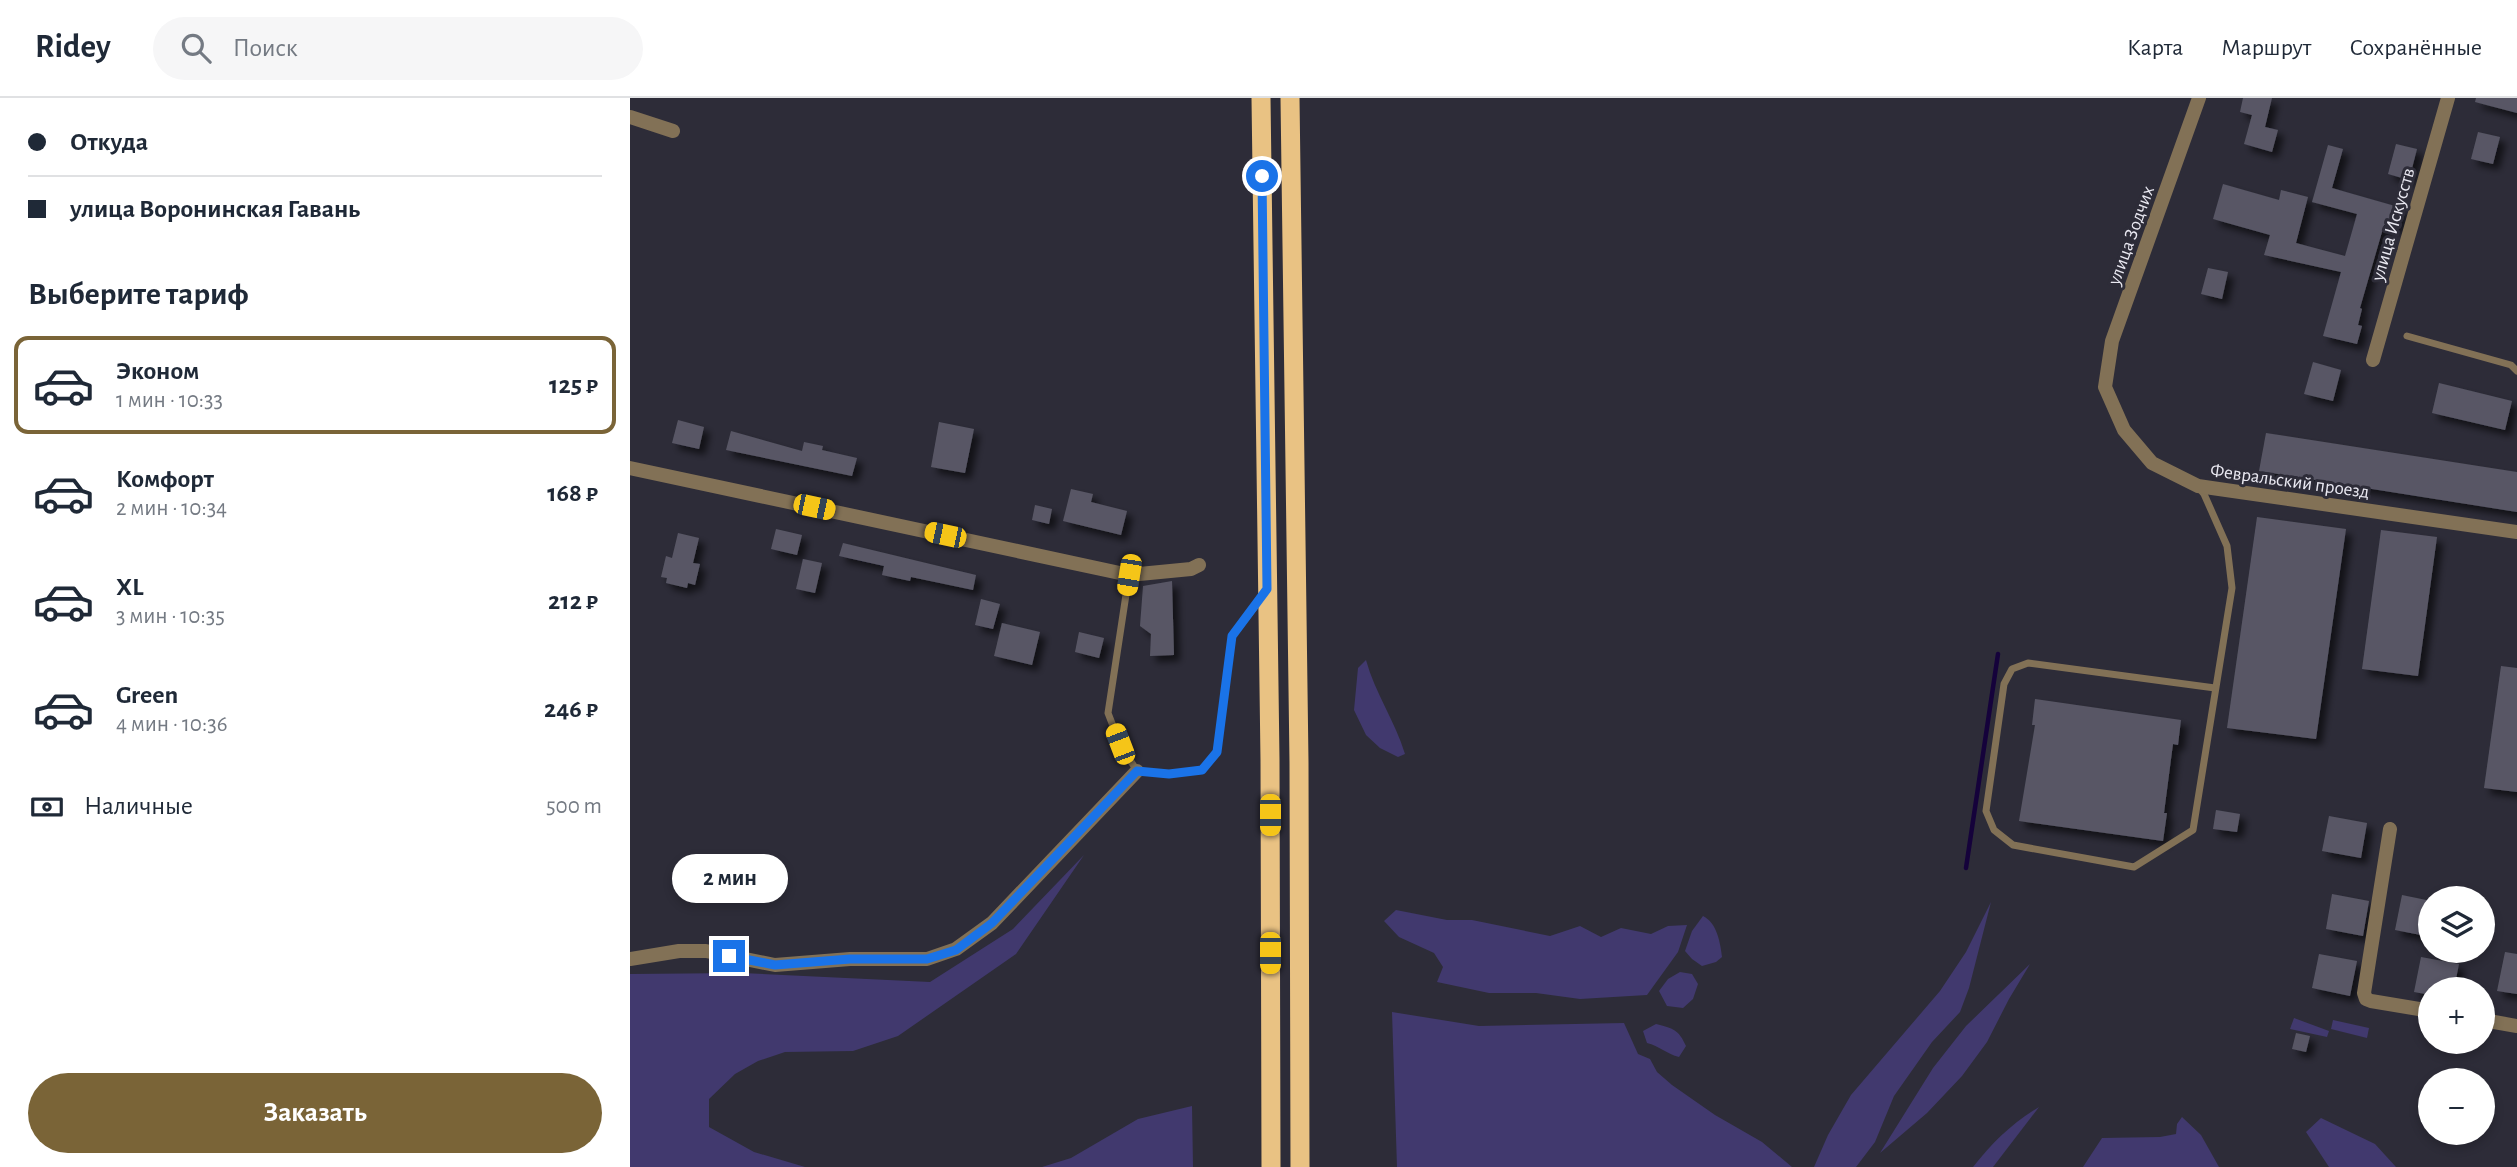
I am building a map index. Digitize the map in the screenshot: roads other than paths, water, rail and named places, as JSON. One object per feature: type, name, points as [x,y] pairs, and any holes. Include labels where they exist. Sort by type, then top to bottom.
[{"type":"highway","points":[[1261,98],[1271,1167]]},
{"type":"highway","points":[[1290,98],[1299,762],[1300,1167]]},
{"type":"street","name":"улица Зодчих","points":[[2105,387],[2112,341],[2199,98]]},
{"type":"street","name":"улица Искусств","points":[[2373,360],[2448,98]]},
{"type":"street","points":[[630,117],[673,131]]},
{"type":"street","name":"Февральский проезд","points":[[2105,387],[2124,430],[2152,463],[2197,486],[2517,533]]},
{"type":"street","points":[[630,468],[1129,575],[1191,569],[1199,565]]},
{"type":"street","points":[[630,959],[679,951],[706,951],[775,965],[850,959],[927,959],[956,950],[992,923],[1137,771]]},
{"type":"street","points":[[2390,829],[2364,993],[2366,999],[2371,1002],[2418,1009]]},
{"type":"street","points":[[2495,1022],[2517,1026]]},
{"type":"lane","points":[[2407,335],[2511,365],[2517,372]]},
{"type":"lane","points":[[2197,486],[2204,494],[2227,546],[2232,588],[2193,830],[2134,867],[2013,845],[1994,830],[1986,811],[2004,684],[2012,669],[2028,663],[2215,688]]},
{"type":"lane","points":[[1129,575],[1108,713],[1120,744],[1137,771],[1169,774],[1202,770],[1217,752],[1232,636],[1267,589]]},
{"type":"waterway","points":[[1966,868],[1998,654]]}]
